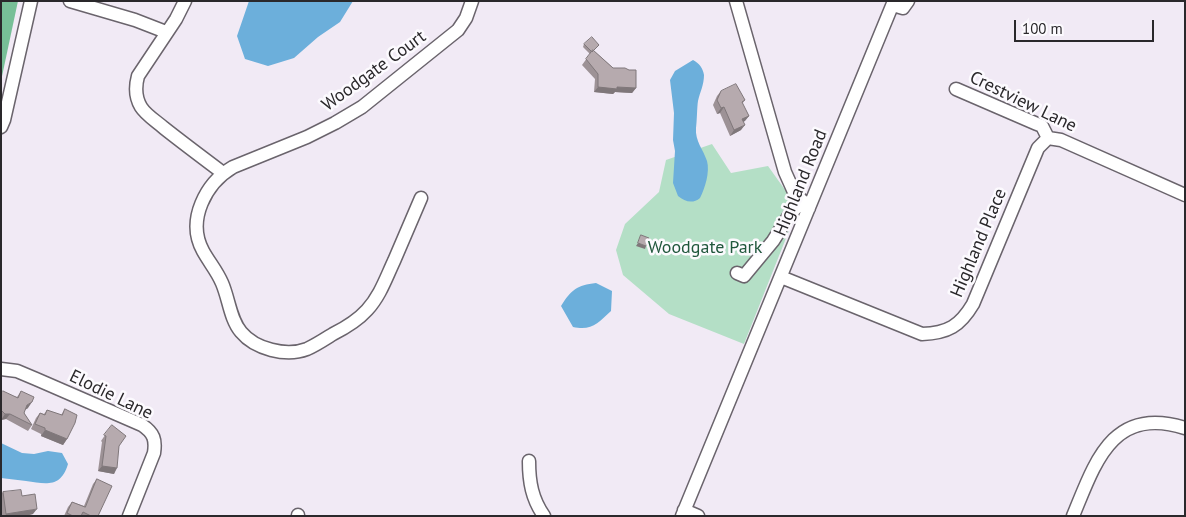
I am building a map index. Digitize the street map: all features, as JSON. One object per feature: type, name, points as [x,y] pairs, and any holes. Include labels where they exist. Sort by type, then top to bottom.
[{"type":"street","points":[[1,126],[4,120],[31,1]]},
{"type":"street","points":[[70,1],[135,20],[166,32]]},
{"type":"street","points":[[185,1],[176,19],[138,76],[136,86],[140,106],[147,114],[188,148],[223,173],[211,186],[198,213],[198,238],[202,250],[227,294],[236,326],[253,344],[277,352],[305,349],[345,328],[366,311],[379,294],[420,198]]},
{"type":"street","name":"Woodgate Court","points":[[223,173],[233,167],[307,137],[362,107],[458,30],[466,18],[472,1]]},
{"type":"street","points":[[736,1],[786,172],[794,192],[806,205],[790,214],[773,241],[744,276],[737,274]]},
{"type":"street","points":[[894,3],[903,8],[908,1]]},
{"type":"street","name":"Highland Road","points":[[683,513],[781,277],[806,205],[894,3]]},
{"type":"street","name":"Crestview Lane","points":[[956,89],[1042,126],[1048,138],[1061,140],[1185,195]]},
{"type":"street","name":"Highland Place","points":[[781,277],[922,334],[935,334],[947,331],[958,324],[973,304],[1038,148],[1048,138]]},
{"type":"street","name":"Elodie Lane","points":[[1,369],[17,372],[36,379],[142,425],[149,430],[154,436],[154,453],[129,516]]},
{"type":"street","points":[[1073,516],[1094,466],[1111,440],[1139,426],[1154,423],[1169,423],[1185,428]]},
{"type":"street","points":[[529,461],[532,494],[544,516]]},
{"type":"street","points":[[683,513],[698,516]]},
{"type":"green space","points":[[1,1],[18,1],[1,81]]},
{"type":"green space","name":"Woodgate Park","points":[[712,144],[731,173],[768,166],[798,208],[744,344],[669,314],[623,275],[616,250],[625,224],[659,192],[666,160]]},
{"type":"water","points":[[249,1],[353,1],[340,22],[318,37],[294,58],[268,66],[245,59],[237,36]]},
{"type":"water","points":[[693,60],[703,70],[704,75],[698,101],[696,133],[707,161],[708,170],[700,198],[692,202],[683,200],[678,196],[673,183],[675,151],[673,140],[674,113],[670,80],[675,71]]},
{"type":"water","points":[[596,283],[612,291],[611,311],[590,327],[573,327],[561,306],[575,289]]},
{"type":"water","points":[[1,443],[22,453],[34,454],[48,451],[62,453],[68,464],[65,472],[57,481],[52,483],[1,478]]},
{"type":"building","points":[[592,37],[599,45],[592,52],[584,44]]},
{"type":"building","points":[[593,50],[613,68],[636,70],[636,88],[598,87],[598,74],[586,59]]},
{"type":"building","points":[[736,84],[745,100],[742,102],[749,116],[742,119],[745,125],[734,130],[724,107],[721,108],[717,100],[721,91]]},
{"type":"building","points":[[641,235],[649,238],[646,246],[638,243]]},
{"type":"building","points":[[3,391],[18,398],[21,391],[34,397],[32,402],[27,405],[24,413],[32,425],[10,414],[5,414],[1,410],[1,393]]},
{"type":"building","points":[[65,409],[77,415],[67,439],[35,424],[40,413],[45,415],[47,410],[62,415]]},
{"type":"building","points":[[112,425],[126,436],[119,446],[117,468],[102,466],[106,436],[104,435]]},
{"type":"building","points":[[97,479],[112,486],[98,516],[91,516],[83,512],[81,516],[73,516],[67,513],[72,502],[85,507]]},
{"type":"building","points":[[21,490],[22,496],[35,494],[37,509],[6,514],[3,492]]}]
